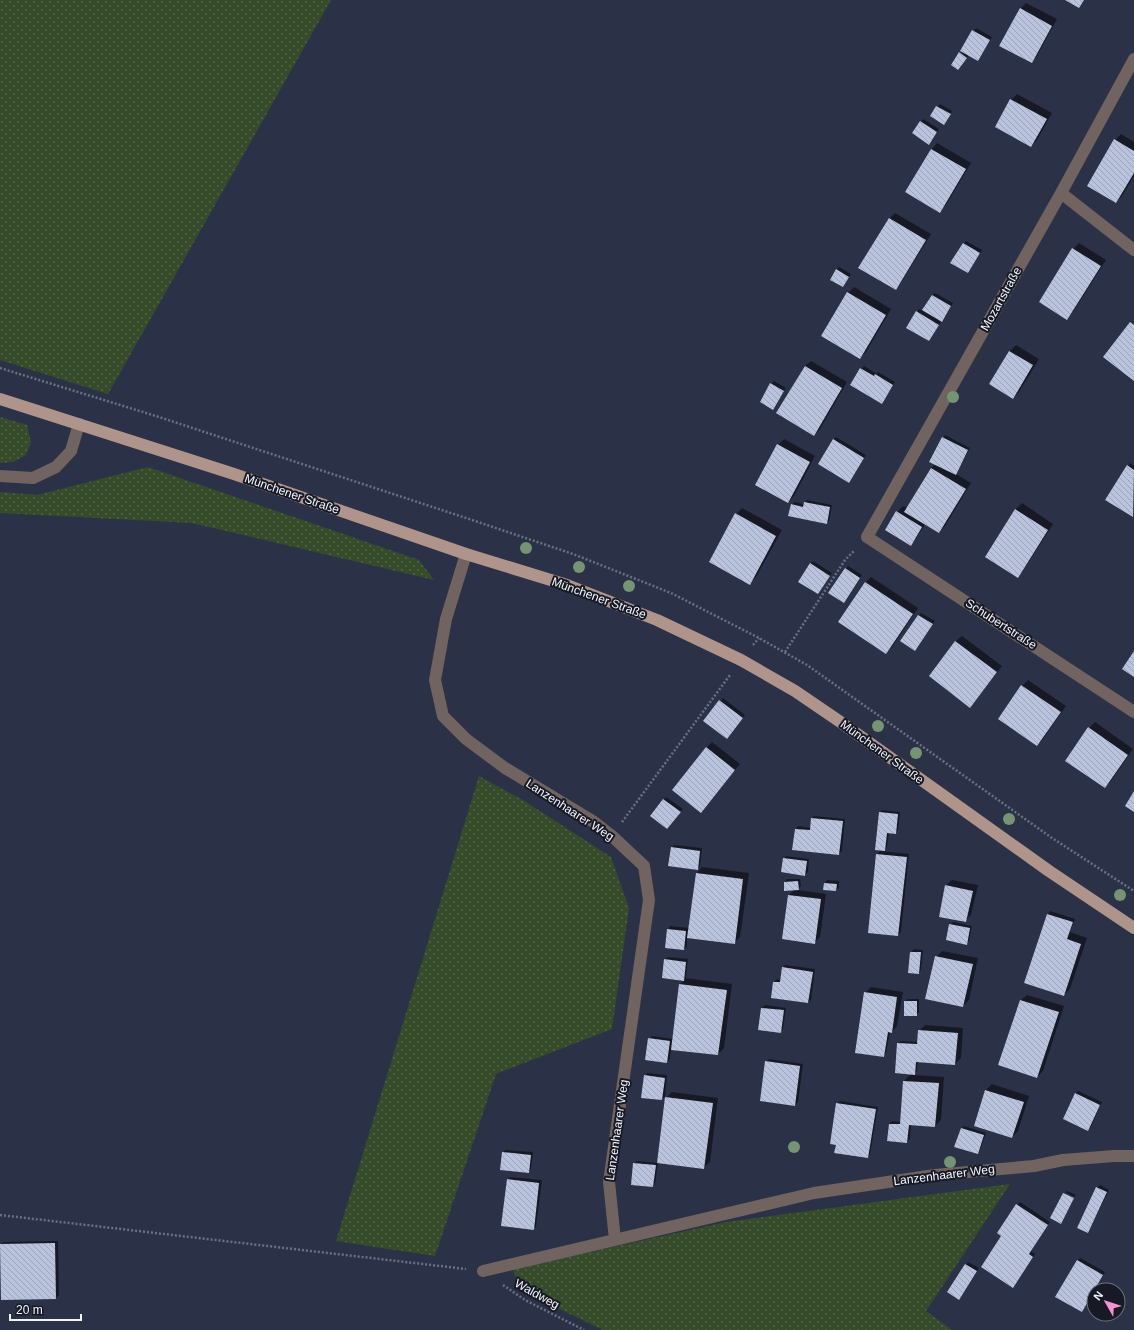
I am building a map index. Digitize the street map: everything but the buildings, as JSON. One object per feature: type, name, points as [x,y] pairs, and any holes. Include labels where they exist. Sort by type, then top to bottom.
[{"type":"main road","name":"Münchener Straße","points":[[0,399],[234,474],[466,554],[567,585],[657,620],[741,660],[795,691],[1049,871],[1134,928]]},
{"type":"street","name":"Mozartstraße","points":[[867,537],[1061,193],[1134,59]]},
{"type":"street","points":[[1061,193],[1134,250]]},
{"type":"street","points":[[0,476],[33,478],[56,467],[71,450],[79,424]]},
{"type":"street","name":"Schubertstraße","points":[[867,537],[1134,712]]},
{"type":"street","name":"Lanzenhaarer Weg","points":[[466,554],[446,619],[435,680],[443,716],[466,739],[504,768],[594,822],[612,836],[644,866],[649,900],[609,1182],[615,1240]]},
{"type":"street","name":"Lanzenhaarer Weg","points":[[482,1271],[814,1193],[935,1175],[1034,1166],[1070,1160],[1114,1156],[1134,1156]]},
{"type":"path","points":[[0,368],[311,466],[573,554],[671,593],[807,665],[1046,833],[1134,891]]},
{"type":"path","points":[[785,652],[845,560],[867,537]]},
{"type":"path","points":[[612,836],[722,685]]},
{"type":"path","points":[[0,1215],[482,1271]]},
{"type":"path","name":"Waldweg","points":[[482,1271],[525,1300],[584,1330]]},
{"type":"green space","points":[[0,0],[331,0],[108,394],[0,360]]},
{"type":"green space","points":[[0,417],[27,425],[31,442],[26,455],[13,462],[0,463]]},
{"type":"green space","points":[[148,467],[419,560],[434,580],[192,523],[0,513],[0,492],[37,495]]},
{"type":"green space","points":[[479,776],[526,802],[611,857],[629,908],[612,1029],[496,1074],[435,1256],[336,1241]]},
{"type":"green space","points":[[1010,1184],[926,1311],[952,1330],[603,1330],[539,1299],[518,1285],[513,1269],[726,1222]]}]
